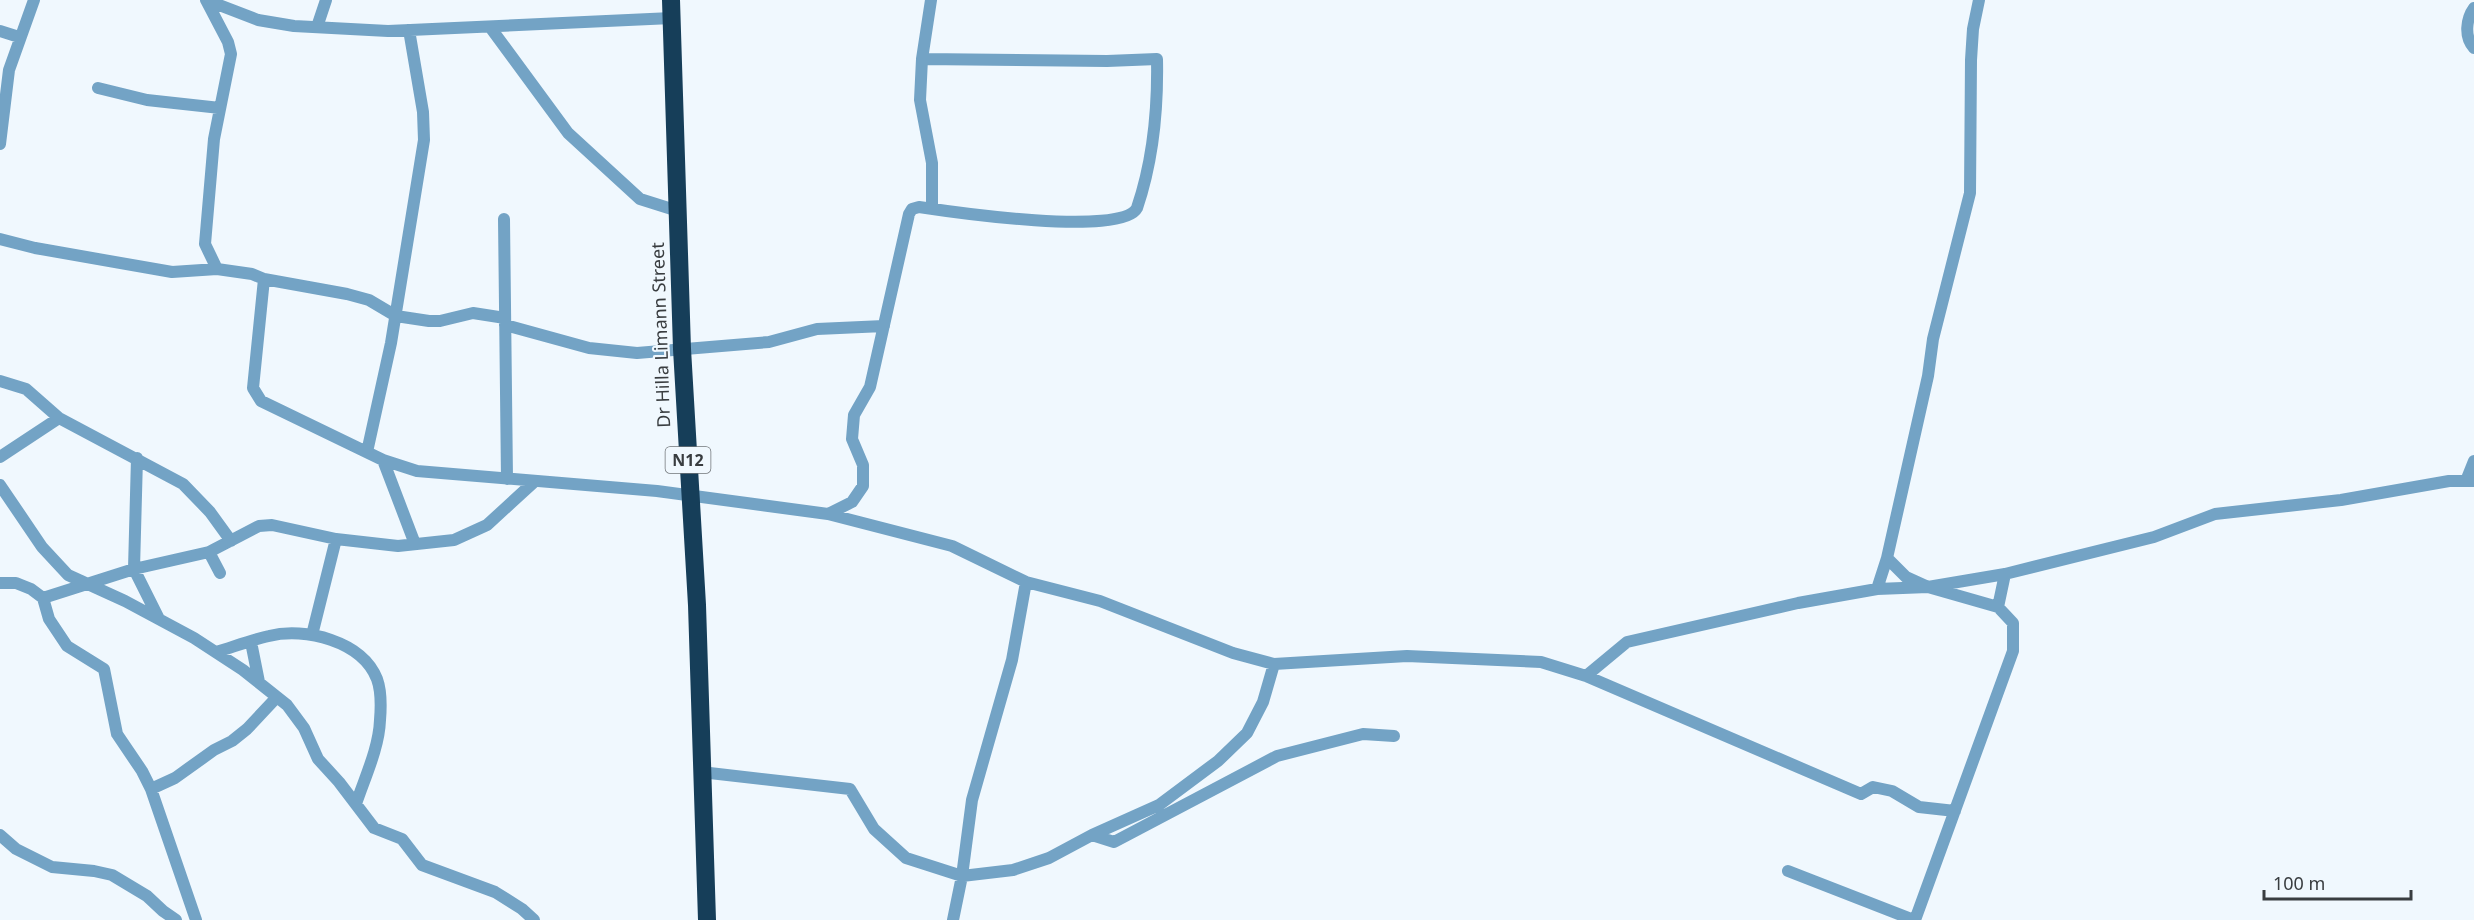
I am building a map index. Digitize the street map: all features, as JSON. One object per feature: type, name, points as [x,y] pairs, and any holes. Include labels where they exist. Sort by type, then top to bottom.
[{"type":"highway","name":"Dr Hilla Limann Street","points":[[672,9],[682,349],[697,605],[707,920]]},
{"type":"street","points":[[0,144],[9,70],[34,0]]},
{"type":"street","points":[[206,0],[258,20],[317,27],[409,30],[490,27],[672,9]]},
{"type":"street","points":[[206,0],[231,54],[214,139],[205,244],[217,269]]},
{"type":"street","points":[[317,27],[326,0]]},
{"type":"street","points":[[931,0],[922,59],[920,100],[932,163],[932,209]]},
{"type":"street","points":[[1877,589],[1887,558],[1928,376],[1933,339],[1970,193],[1971,60],[1973,29],[1979,0]]},
{"type":"street","points":[[2474,8],[2467,29],[2469,43],[2474,48]]},
{"type":"street","points":[[490,27],[568,133],[640,199],[678,211]]},
{"type":"street","points":[[367,452],[396,316],[424,140],[423,112],[409,30]]},
{"type":"street","points":[[0,31],[19,37]]},
{"type":"street","points":[[828,514],[852,502],[862,486],[863,465],[852,439],[854,415],[870,387],[912,209],[919,207],[1047,222],[1126,218],[1134,213],[1148,174],[1158,86],[1157,59],[1107,61],[922,59]]},
{"type":"street","points":[[98,88],[147,100],[220,108]]},
{"type":"street","points":[[504,219],[507,478]]},
{"type":"street","points":[[0,239],[35,248],[172,272],[217,269],[252,274],[264,279],[358,296],[382,306],[396,316],[440,321],[473,313],[589,348],[637,353],[770,342],[817,329],[884,326]]},
{"type":"street","points":[[264,279],[253,388],[261,401],[383,460],[417,471],[657,491],[828,514],[952,546],[1026,582],[1100,602],[1233,653],[1274,664],[1407,656],[1541,662],[1586,676],[1861,794],[1873,787],[1892,791],[1919,807],[1955,811]]},
{"type":"street","points":[[0,381],[26,390],[59,418],[183,484],[210,512],[231,541]]},
{"type":"street","points":[[0,457],[59,418]]},
{"type":"street","points":[[137,458],[134,569],[159,619]]},
{"type":"street","points":[[383,460],[414,544]]},
{"type":"street","points":[[1586,676],[1627,642],[1798,603],[1877,589],[1928,587],[2005,574],[2154,537],[2215,514],[2341,500],[2449,481],[2470,481],[2474,461]]},
{"type":"street","points":[[43,598],[134,569],[209,552],[259,526],[272,525],[336,539],[398,546],[454,540],[487,525],[535,481]]},
{"type":"street","points":[[0,485],[54,562],[68,575],[159,619],[216,652],[287,705],[304,728],[318,759],[339,782],[374,828],[402,839],[422,865],[495,892],[522,909],[534,920]]},
{"type":"street","points":[[312,635],[336,539]]},
{"type":"street","points":[[209,552],[220,573]]},
{"type":"street","points":[[1788,872],[1914,920],[2013,651],[2013,623],[1998,607],[1928,587],[1906,577],[1887,558]]},
{"type":"street","points":[[1998,607],[2005,574]]},
{"type":"street","points":[[953,920],[962,876],[972,800],[1012,660],[1026,582]]},
{"type":"street","points":[[0,583],[16,583],[31,589],[43,598],[49,619],[67,646],[104,669],[117,734],[142,771],[151,789],[192,917]]},
{"type":"street","points":[[216,652],[270,635],[312,635],[338,643],[369,665],[377,680],[380,721],[371,759],[356,804]]},
{"type":"street","points":[[251,642],[259,682]]},
{"type":"street","points":[[701,772],[850,789],[874,829],[906,858],[962,876],[1013,870],[1049,858],[1092,835],[1159,805],[1218,761],[1247,733],[1263,702],[1274,664]]},
{"type":"street","points":[[151,789],[175,778],[214,750],[232,741],[247,729],[277,697]]},
{"type":"street","points":[[1092,835],[1114,842],[1277,756],[1364,734],[1394,736]]},
{"type":"street","points":[[0,835],[16,849],[52,867],[94,871],[122,880],[147,896],[176,920]]}]
